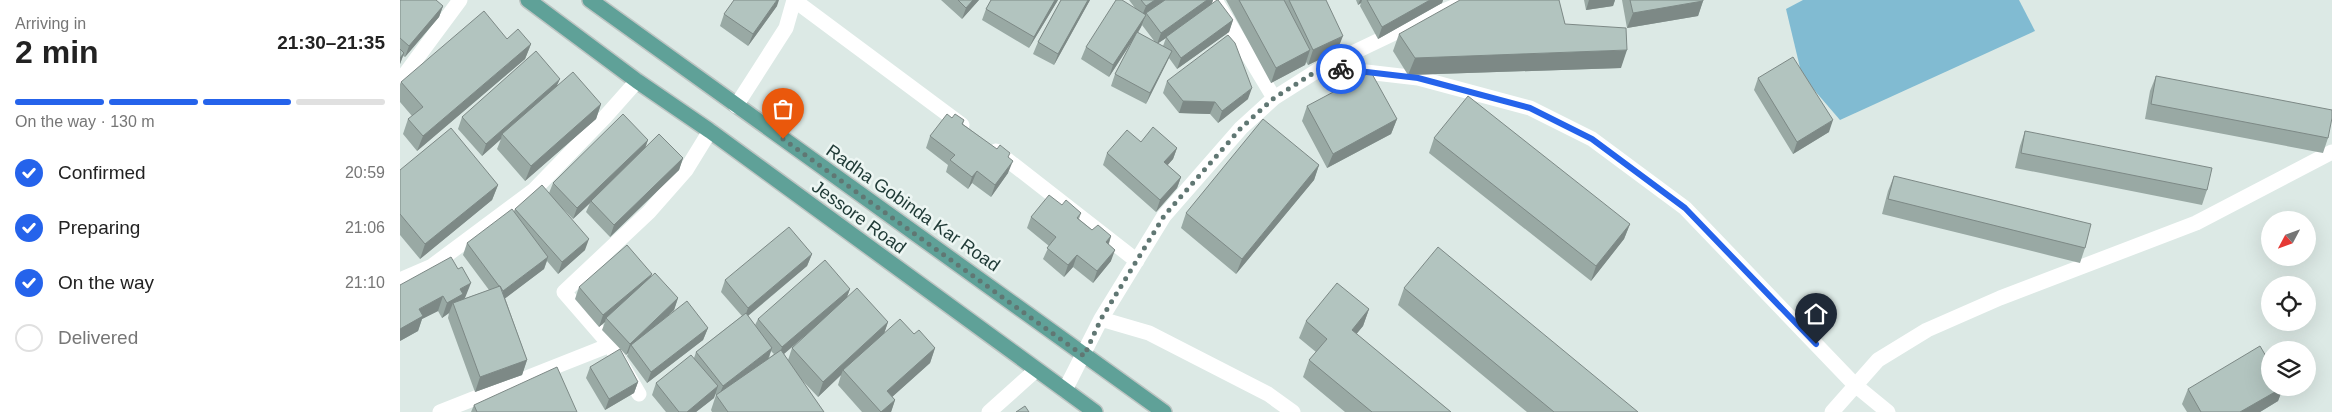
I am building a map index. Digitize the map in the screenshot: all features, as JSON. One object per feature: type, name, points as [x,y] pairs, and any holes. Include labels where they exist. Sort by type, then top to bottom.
[{"type":"main road","name":"Jessore Road","points":[[528,0],[1095,412]]},
{"type":"main road","name":"Radha Gobinda Kar Road","points":[[590,0],[1164,412]]},
{"type":"street","points":[[400,81],[460,0]]},
{"type":"street","points":[[736,106],[786,28],[794,0],[978,137],[1136,261]]},
{"type":"street","points":[[1215,0],[1274,98]]},
{"type":"street","points":[[1065,390],[1084,356],[1101,319],[1164,216],[1241,128],[1274,98],[1323,67],[1428,17],[1471,0]]},
{"type":"street","points":[[1338,39],[1346,55]]},
{"type":"street","points":[[1323,67],[1418,78],[1530,108],[1592,139],[1685,208],[1855,385],[1888,412]]},
{"type":"street","points":[[400,280],[432,266],[534,190],[637,81]]},
{"type":"street","points":[[639,394],[610,346],[564,292],[649,212],[686,170],[710,131]]},
{"type":"street","points":[[1832,412],[1878,360],[1927,330],[2000,298],[2196,223],[2332,152]]},
{"type":"street","points":[[1101,319],[1149,333],[1268,394],[1293,412]]},
{"type":"street","points":[[440,412],[610,346]]},
{"type":"street","points":[[989,412],[1036,370]]},
{"type":"water","points":[[1803,0],[2019,0],[2035,31],[1840,120],[1802,76],[1786,9]]},
{"type":"building","points":[[400,0],[436,0],[443,6],[409,46],[400,38]]},
{"type":"building","points":[[734,0],[777,0],[753,34],[724,14]]},
{"type":"building","points":[[958,0],[973,0],[966,8]]},
{"type":"building","points":[[991,0],[1055,0],[1034,37],[986,9]]},
{"type":"building","points":[[1061,0],[1088,0],[1058,54],[1038,42]]},
{"type":"building","points":[[1116,0],[1122,0],[1146,15],[1113,65],[1086,47]]},
{"type":"building","points":[[1141,0],[1155,0],[1146,6]]},
{"type":"building","points":[[1165,0],[1207,0],[1161,33],[1146,13]]},
{"type":"building","points":[[1217,0],[1233,20],[1181,58],[1166,37]]},
{"type":"building","points":[[1239,0],[1284,0],[1310,50],[1276,68]]},
{"type":"building","points":[[1289,0],[1326,0],[1343,36],[1313,50]]},
{"type":"building","points":[[1367,0],[1430,0],[1382,27]]},
{"type":"building","points":[[1460,0],[1559,0],[1565,24],[1626,28],[1627,50],[1415,58],[1399,34]]},
{"type":"building","points":[[1630,0],[1703,0],[1703,1],[1633,13]]},
{"type":"building","points":[[484,11],[507,39],[518,29],[531,44],[423,136],[408,119],[423,107],[401,82]]},
{"type":"building","points":[[1137,32],[1172,51],[1150,93],[1115,74]]},
{"type":"building","points":[[1228,35],[1235,43],[1252,88],[1222,111],[1215,102],[1183,101],[1167,81]]},
{"type":"building","points":[[400,49],[404,53],[400,58]]},
{"type":"building","points":[[536,51],[560,79],[486,144],[462,117]]},
{"type":"building","points":[[1793,57],[1833,120],[1797,142],[1758,78]]},
{"type":"building","points":[[573,72],[601,104],[531,166],[502,134]]},
{"type":"building","points":[[1371,72],[1397,119],[1333,154],[1307,106]]},
{"type":"building","points":[[2156,76],[2332,110],[2328,138],[2151,104]]},
{"type":"building","points":[[1468,96],[1630,224],[1596,266],[1434,138]]},
{"type":"building","points":[[623,114],[648,140],[577,208],[553,183]]},
{"type":"building","points":[[947,114],[952,118],[955,114],[964,120],[962,124],[997,149],[1000,145],[1010,153],[1008,157],[1013,161],[995,185],[977,171],[972,177],[950,160],[955,155],[930,136]]},
{"type":"building","points":[[1263,119],[1319,165],[1242,259],[1186,213]]},
{"type":"building","points":[[1153,127],[1177,148],[1164,162],[1181,177],[1160,200],[1107,153],[1127,130],[1141,142]]},
{"type":"building","points":[[451,128],[498,185],[425,244],[400,214],[400,170]]},
{"type":"building","points":[[2025,131],[2212,168],[2207,190],[2021,153]]},
{"type":"building","points":[[659,134],[683,158],[614,225],[591,201]]},
{"type":"building","points":[[1894,176],[2091,224],[2085,248],[1888,199]]},
{"type":"building","points":[[542,185],[589,239],[562,262],[515,209]]},
{"type":"building","points":[[1049,195],[1062,205],[1066,200],[1081,213],[1077,218],[1092,230],[1098,225],[1111,236],[1106,242],[1115,250],[1097,271],[1077,255],[1068,265],[1047,248],[1056,237],[1031,217]]},
{"type":"building","points":[[512,209],[548,257],[503,291],[467,243]]},
{"type":"building","points":[[789,227],[812,254],[748,308],[725,280]]},
{"type":"building","points":[[627,245],[652,274],[603,315],[579,287]]},
{"type":"building","points":[[1438,247],[1638,412],[1554,412],[1404,288]]},
{"type":"building","points":[[451,257],[458,269],[462,267],[471,283],[460,289],[463,294],[447,303],[443,296],[419,309],[423,316],[400,329],[400,285]]},
{"type":"building","points":[[825,260],[850,289],[782,347],[758,319]]},
{"type":"building","points":[[655,273],[678,298],[630,344],[606,318]]},
{"type":"building","points":[[1337,283],[1369,309],[1352,330],[1451,412],[1372,412],[1309,360],[1327,339],[1306,321]]},
{"type":"building","points":[[500,286],[527,360],[480,377],[453,303]]},
{"type":"building","points":[[857,288],[888,322],[823,382],[792,348]]},
{"type":"building","points":[[687,301],[708,328],[651,372],[631,345]]},
{"type":"building","points":[[746,313],[772,348],[723,386],[696,352]]},
{"type":"building","points":[[900,319],[914,334],[919,330],[935,348],[887,391],[895,400],[881,412],[843,370]]},
{"type":"building","points":[[2260,346],[2261,348],[2261,396],[2268,396],[2240,412],[2201,412],[2188,389]]},
{"type":"building","points":[[620,349],[638,382],[609,399],[590,367]]},
{"type":"building","points":[[781,350],[824,412],[728,412],[716,395]]},
{"type":"building","points":[[691,355],[718,386],[687,412],[679,412],[656,383]]},
{"type":"building","points":[[557,367],[577,412],[477,412],[474,405]]},
{"type":"building","points":[[1025,406],[1029,412],[1016,412]]},
{"type":"way so far","points":[[783,139],[984,282],[1084,356],[1101,319],[1164,216],[1241,128],[1274,98],[1323,67],[1341,69]]},
{"type":"route","points":[[1341,69],[1418,78],[1530,108],[1592,139],[1685,208],[1816,344]]}]
